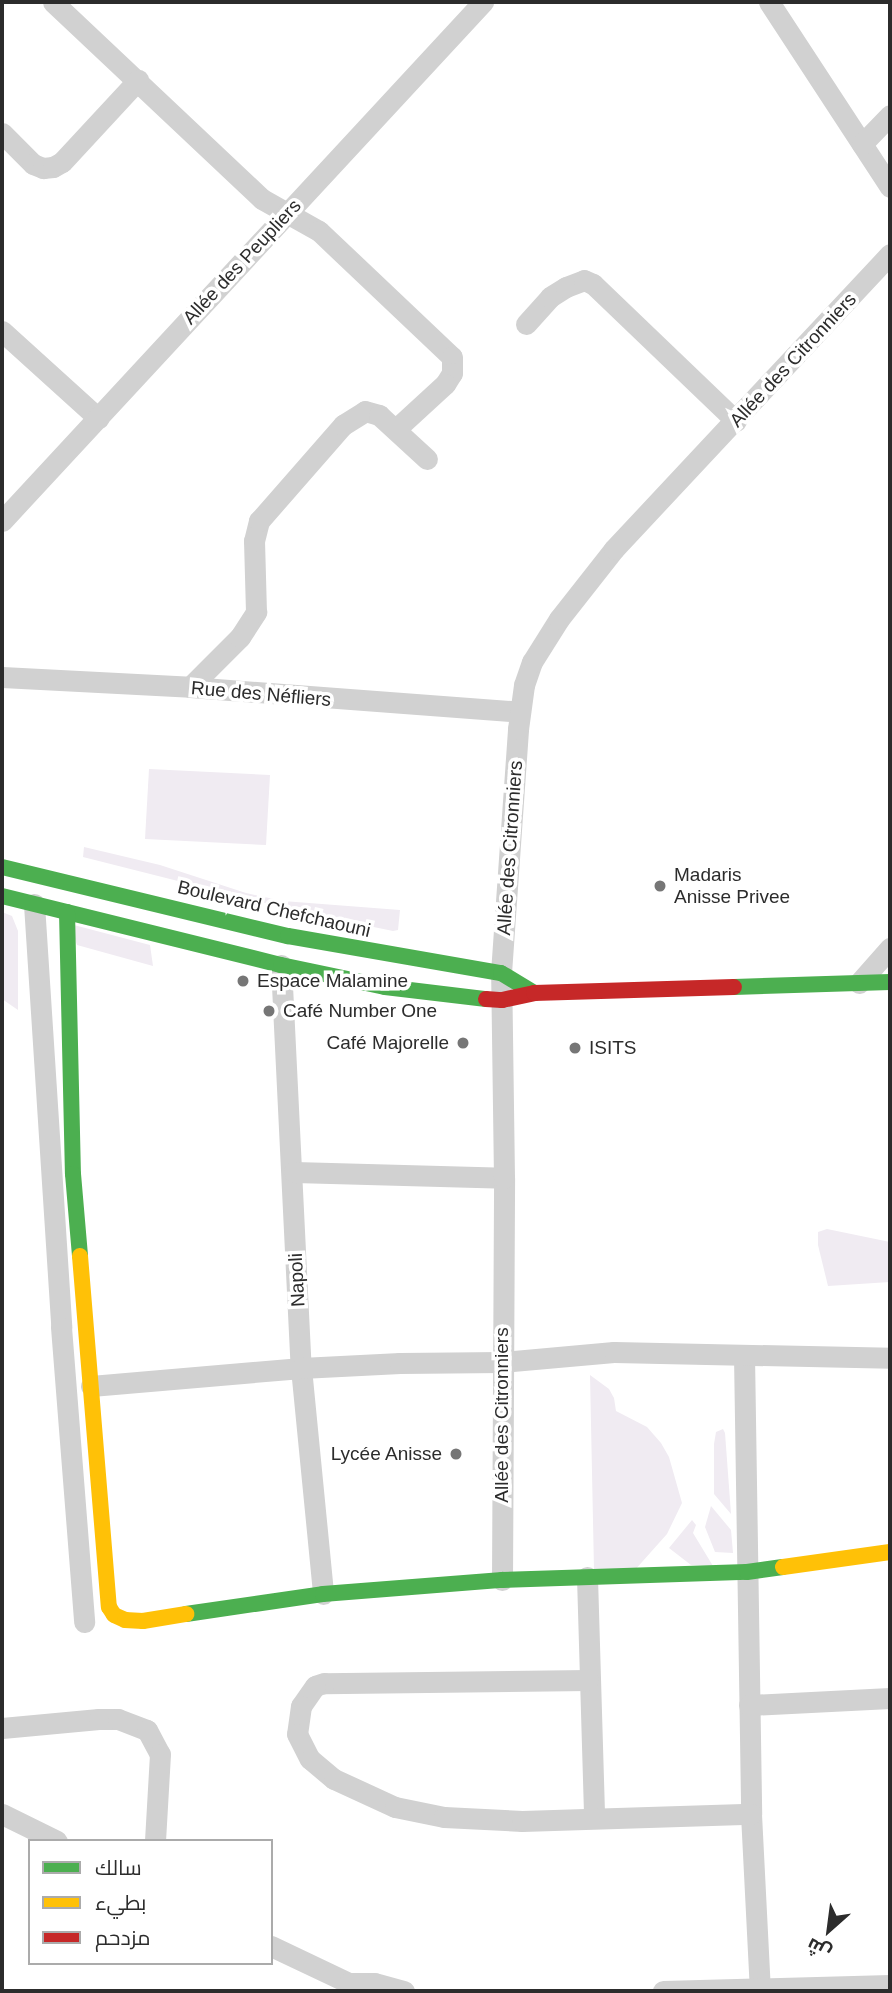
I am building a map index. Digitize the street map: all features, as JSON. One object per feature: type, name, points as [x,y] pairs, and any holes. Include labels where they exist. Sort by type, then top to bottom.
[{"type":"street","points":[[53,2],[262,199],[320,232],[452,357],[453,373],[445,384],[397,428]]},
{"type":"street","name":"Allée des Peupliers","points":[[2,522],[483,2]]},
{"type":"street","points":[[767,2],[890,187]]},
{"type":"street","points":[[2,133],[33,164],[43,168],[53,167],[62,162],[138,80]]},
{"type":"street","points":[[862,144],[890,116]]},
{"type":"street","name":"Allée des Citronniers","points":[[502,1580],[504,1178],[501,973],[520,712],[532,663],[559,619],[614,549],[890,254]]},
{"type":"street","points":[[526,324],[550,297],[566,287],[583,280],[593,284],[736,421]]},
{"type":"street","points":[[2,331],[98,418]]},
{"type":"street","points":[[190,687],[240,637],[256,612],[254,534],[264,513],[344,425],[365,411],[379,415],[397,428],[427,458]]},
{"type":"street","name":"Rue des Néfliers","points":[[2,677],[190,687],[324,700],[520,712]]},
{"type":"street","name":"Boulevard Chefchaouni","points":[[2,867],[310,941],[501,973],[534,993]]},
{"type":"street","points":[[2,896],[281,965],[385,986],[502,1000],[534,993],[890,982]]},
{"type":"street","points":[[34,904],[61,1327],[84,1622]]},
{"type":"street","points":[[67,912],[73,1174],[109,1607],[114,1615],[125,1620],[144,1621],[323,1594],[502,1580],[747,1572],[890,1552]]},
{"type":"street","points":[[859,983],[890,948]]},
{"type":"street","name":"Napoli","points":[[281,965],[294,1172],[301,1368],[323,1594]]},
{"type":"street","points":[[294,1172],[504,1178]]},
{"type":"street","points":[[91,1386],[301,1368],[502,1362],[614,1352],[890,1358]]},
{"type":"street","points":[[744,1355],[751,1814],[760,1989]]},
{"type":"street","points":[[587,1577],[594,1818]]},
{"type":"street","points":[[588,1680],[324,1683],[315,1686],[301,1706],[298,1734],[306,1754],[322,1771],[355,1791],[395,1807],[443,1817],[482,1820],[751,1814]]},
{"type":"street","points":[[749,1704],[890,1698]]},
{"type":"street","points":[[2,1728],[99,1719],[126,1721],[147,1730],[160,1755],[155,1839]]},
{"type":"street","points":[[2,1814],[53,1839]]},
{"type":"street","points":[[273,1947],[352,1987],[374,1983],[404,1991]]},
{"type":"street","points":[[663,1991],[890,1985]]},
{"type":"shaded area","points":[[149,769],[270,775],[266,845],[145,839]]},
{"type":"shaded area","points":[[84,847],[160,865],[246,893],[283,901],[400,910],[398,930],[301,912],[83,857]]},
{"type":"shaded area","points":[[2,912],[12,916],[18,931],[18,1010],[2,999]]},
{"type":"shaded area","points":[[70,924],[150,945],[153,966],[77,945]]},
{"type":"shaded area","points":[[827,1229],[890,1242],[890,1282],[828,1286],[818,1245],[818,1232]]},
{"type":"shaded area","points":[[590,1375],[609,1389],[616,1411],[647,1427],[661,1443],[669,1457],[682,1503],[667,1534],[634,1571],[594,1570]]},
{"type":"shaded area","points":[[723,1429],[731,1514],[714,1494],[714,1444],[716,1432]]},
{"type":"shaded area","points":[[711,1506],[731,1530],[733,1553],[715,1552],[705,1527]]},
{"type":"shaded area","points":[[692,1520],[696,1525],[693,1533],[713,1566],[691,1565],[669,1548]]},
{"type":"traffic: fast","points":[[2,867],[288,936],[501,973],[534,993]]},
{"type":"traffic: fast","points":[[2,896],[281,965],[385,987],[486,999]]},
{"type":"traffic: fast","points":[[67,912],[73,1174],[80,1256]]},
{"type":"traffic: fast","points":[[734,987],[890,982]]},
{"type":"traffic: fast","points":[[186,1614],[323,1594],[502,1580],[747,1572],[783,1567]]},
{"type":"traffic: slow","points":[[80,1256],[109,1607],[114,1615],[125,1620],[143,1621],[186,1614]]},
{"type":"traffic: slow","points":[[783,1567],[890,1552]]},
{"type":"traffic: jam","points":[[486,999],[502,1000],[534,993],[734,987]]},
{"type":"place","name":"Madaris Anisse Privee","points":[[660,886]]},
{"type":"place","name":"Espace Malamine","points":[[243,981]]},
{"type":"place","name":"Café Number One","points":[[269,1011]]},
{"type":"place","name":"Café Majorelle","points":[[463,1043]]},
{"type":"place","name":"ISITS","points":[[575,1048]]},
{"type":"place","name":"Lycée Anisse","points":[[456,1454]]}]
